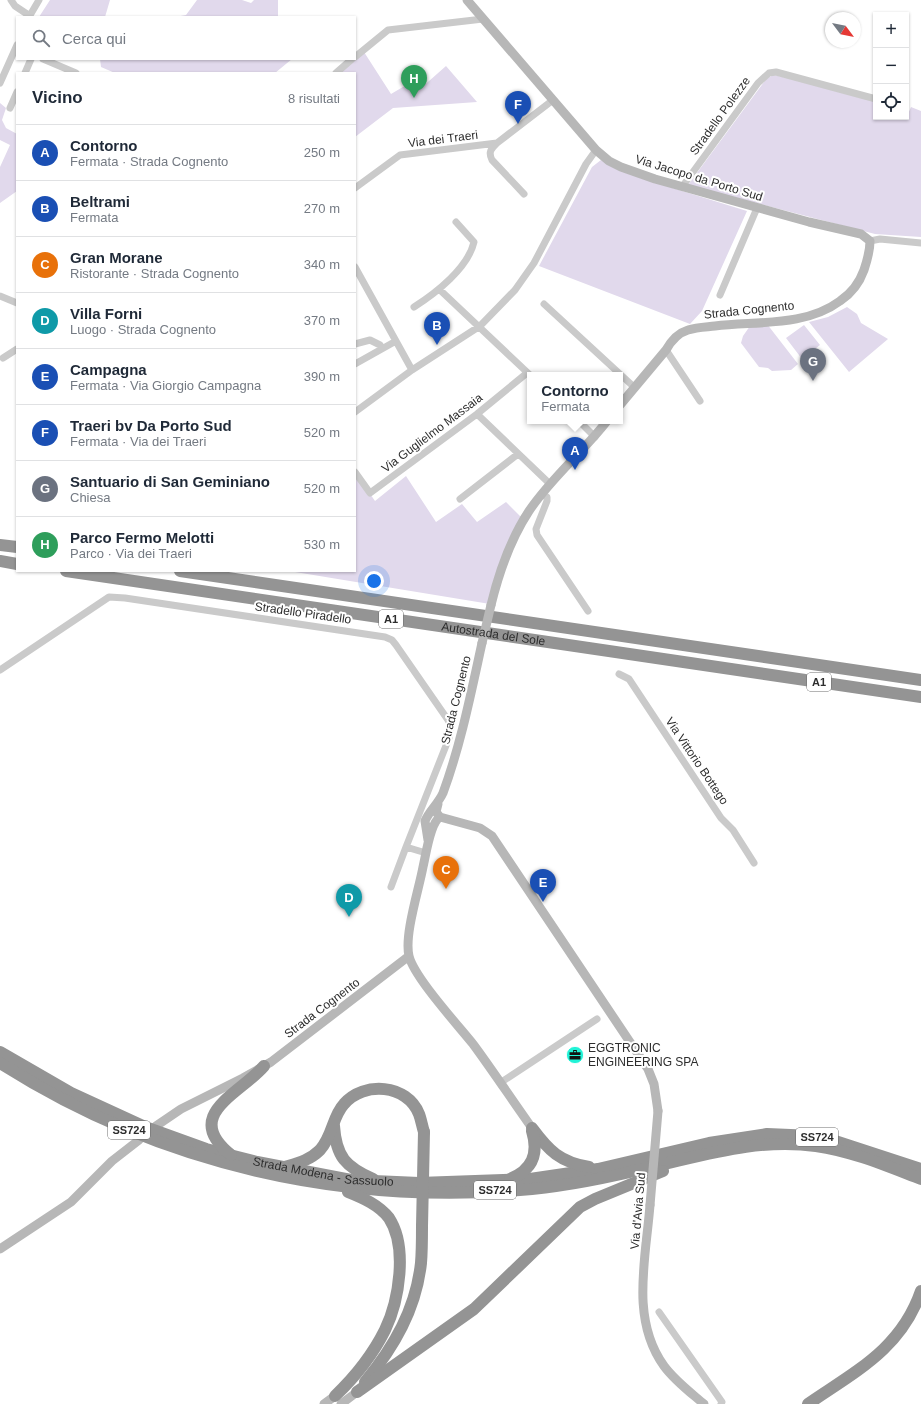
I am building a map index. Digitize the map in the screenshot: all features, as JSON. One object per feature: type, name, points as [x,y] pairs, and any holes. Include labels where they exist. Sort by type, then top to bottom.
[{"type":"highway","points":[[0,545],[16,547]]},
{"type":"highway","points":[[0,561],[16,564]]},
{"type":"highway","name":"Autostrada del Sole","points":[[73,572],[921,697]]},
{"type":"highway","name":"Autostrada del Sole","points":[[187,572],[921,680]]},
{"type":"highway","name":"Strada Modena - Sassuolo","points":[[0,1052],[46,1080],[95,1106],[145,1127],[206,1149],[232,1156],[281,1168],[351,1180],[380,1182],[504,1182],[530,1180],[667,1158]]},
{"type":"highway","name":"Strada Modena - Sassuolo","points":[[0,1064],[66,1101],[144,1136],[204,1158],[268,1174],[336,1186],[399,1192],[445,1193],[533,1189],[578,1182],[667,1158]]},
{"type":"highway","points":[[232,1156],[222,1148],[214,1134],[212,1126],[213,1115],[221,1102],[255,1077],[264,1066]]},
{"type":"highway","points":[[281,1168],[307,1160],[315,1155],[327,1142],[339,1110],[354,1095],[363,1091],[381,1088],[401,1094],[419,1113],[424,1132],[421,1262],[417,1286],[411,1308],[400,1331],[380,1362],[357,1392]]},
{"type":"highway","points":[[334,1124],[337,1146],[343,1160],[356,1170],[380,1182]]},
{"type":"highway","points":[[532,1128],[543,1143],[559,1158],[578,1165],[598,1169]]},
{"type":"highway","points":[[504,1182],[516,1176],[530,1165],[536,1148],[532,1128]]},
{"type":"highway","name":"SS724","points":[[667,1158],[739,1137],[767,1134],[791,1134],[835,1141],[921,1169]]},
{"type":"highway","name":"SS724","points":[[667,1158],[770,1143],[814,1145],[850,1154],[921,1179]]},
{"type":"highway","points":[[357,1392],[474,1309],[580,1207],[603,1196],[715,1151]]},
{"type":"highway","points":[[887,1166],[921,1183]]},
{"type":"highway","points":[[336,1186],[369,1201],[388,1218],[400,1246],[400,1265],[397,1288],[385,1329],[361,1368],[338,1400]]},
{"type":"highway","points":[[808,1404],[881,1353],[902,1330],[911,1315],[921,1292]]},
{"type":"highway","points":[[338,1400],[380,1362]]},
{"type":"street","points":[[11,0],[15,6],[29,16],[39,0]]},
{"type":"street","name":"Via Jacopo da Porto Sud","points":[[467,0],[596,150],[605,158],[621,167],[682,187],[757,208],[861,234],[870,241]]},
{"type":"street","points":[[356,56],[388,30],[483,19]]},
{"type":"street","points":[[0,83],[16,49]]},
{"type":"street","points":[[25,72],[31,60]]},
{"type":"street","points":[[45,60],[74,72]]},
{"type":"street","points":[[337,72],[351,60]]},
{"type":"street","name":"Stradello Polezze","points":[[682,187],[758,83],[769,73],[776,72],[794,76],[873,98]]},
{"type":"street","points":[[10,108],[16,94]]},
{"type":"street","name":"Via dei Traeri","points":[[524,194],[492,160],[490,155],[491,149],[554,100]]},
{"type":"street","name":"Via dei Traeri","points":[[356,187],[400,155],[497,143]]},
{"type":"street","points":[[356,411],[412,370],[480,326],[515,290],[525,276],[586,164],[596,150]]},
{"type":"street","points":[[720,295],[757,208]]},
{"type":"street","points":[[414,307],[440,290],[472,253],[474,242],[456,222]]},
{"type":"street","points":[[870,241],[880,239],[921,243]]},
{"type":"street","name":"Strada Cognento","points":[[623,401],[671,342],[688,330],[745,322],[785,321],[820,313],[831,308],[853,291],[857,285],[866,265],[870,241]]},
{"type":"street","points":[[356,269],[412,370]]},
{"type":"street","points":[[440,290],[480,326],[527,372]]},
{"type":"street","points":[[0,296],[16,303]]},
{"type":"street","points":[[544,304],[618,372]]},
{"type":"street","points":[[356,344],[370,340],[380,345],[382,348]]},
{"type":"street","points":[[356,363],[396,341]]},
{"type":"street","points":[[3,358],[16,350]]},
{"type":"street","points":[[666,350],[700,401]]},
{"type":"street","name":"Via Guglielmo Massaia","points":[[356,473],[370,493],[527,376]]},
{"type":"street","points":[[623,377],[634,387]]},
{"type":"street","points":[[477,414],[547,482]]},
{"type":"street","points":[[582,424],[594,438]]},
{"type":"street","name":"Strada Cognento","points":[[427,850],[425,821],[438,804],[466,716],[499,573],[510,547],[529,511],[542,495],[547,482],[594,438],[605,424]]},
{"type":"street","points":[[460,499],[518,454]]},
{"type":"street","points":[[542,495],[546,497],[548,501],[536,528],[537,535],[588,611]]},
{"type":"street","name":"Stradello Piradello","points":[[0,670],[109,597],[141,600],[385,637],[392,640],[451,726],[449,738],[406,847]]},
{"type":"street","name":"Via Vittorio Bottego","points":[[619,674],[629,679],[721,818],[733,830],[754,863]]},
{"type":"street","name":"Strada Cognento","points":[[156,1126],[180,1109],[264,1066],[409,956],[408,939],[433,824],[439,816],[438,804]]},
{"type":"street","name":"Via d'Avia Sud","points":[[439,816],[480,828],[492,836],[648,1069],[654,1084],[658,1111],[642,1298],[644,1317],[651,1343],[664,1367],[679,1383],[704,1404]]},
{"type":"street","points":[[391,886],[406,847],[427,850]]},
{"type":"street","points":[[409,956],[422,980],[474,1046],[532,1128]]},
{"type":"street","points":[[500,1083],[597,1020]]},
{"type":"street","points":[[0,1248],[71,1202],[112,1160],[139,1140]]},
{"type":"street","points":[[659,1312],[722,1402],[721,1404]]},
{"type":"street","points":[[324,1404],[357,1392]]},
{"type":"shaded area","points":[[50,0],[110,0],[105,16],[40,16]]},
{"type":"shaded area","points":[[197,0],[242,0],[251,3],[254,0],[278,0],[278,16],[180,16],[186,15]]},
{"type":"shaded area","points":[[364,52],[391,94],[413,81],[420,89],[446,66],[477,102],[393,108],[356,136],[356,72],[340,72]]},
{"type":"shaded area","points":[[100,60],[291,60],[276,72],[113,72],[101,67]]},
{"type":"shaded area","points":[[774,75],[873,101],[873,120],[909,120],[909,112],[911,107],[921,111],[921,237],[875,234],[688,185],[767,78]]},
{"type":"shaded area","points":[[0,103],[6,108],[2,120],[6,128],[16,133],[16,192],[0,203],[0,167],[10,145],[0,140]]},
{"type":"shaded area","points":[[601,160],[640,178],[747,211],[702,311],[690,324],[539,266],[592,167]]},
{"type":"shaded area","points":[[847,307],[857,314],[861,323],[888,339],[849,372],[809,322],[828,317]]},
{"type":"shaded area","points":[[767,324],[798,364],[791,370],[772,371],[768,368],[759,367],[741,343],[743,336],[750,326]]},
{"type":"shaded area","points":[[804,325],[820,345],[802,359],[786,338]]},
{"type":"shaded area","points":[[356,473],[375,501],[406,476],[436,522],[462,504],[477,522],[506,502],[522,518],[490,604],[295,572],[356,572]]},
{"type":"place","name":"Parco Fermo Melotti","points":[[414,98]]},
{"type":"place","name":"Traeri bv Da Porto Sud","points":[[518,124]]},
{"type":"place","name":"Beltrami","points":[[437,345]]},
{"type":"place","name":"Santuario di San Geminiano","points":[[813,381]]},
{"type":"place","name":"Contorno","points":[[575,470]]},
{"type":"place","name":"Gran Morane","points":[[446,889]]},
{"type":"place","name":"Campagna","points":[[543,902]]},
{"type":"place","name":"Villa Forni","points":[[349,917]]},
{"type":"place","name":"EGGTRONIC ENGINEERING SPA","points":[[575,1055]]}]
